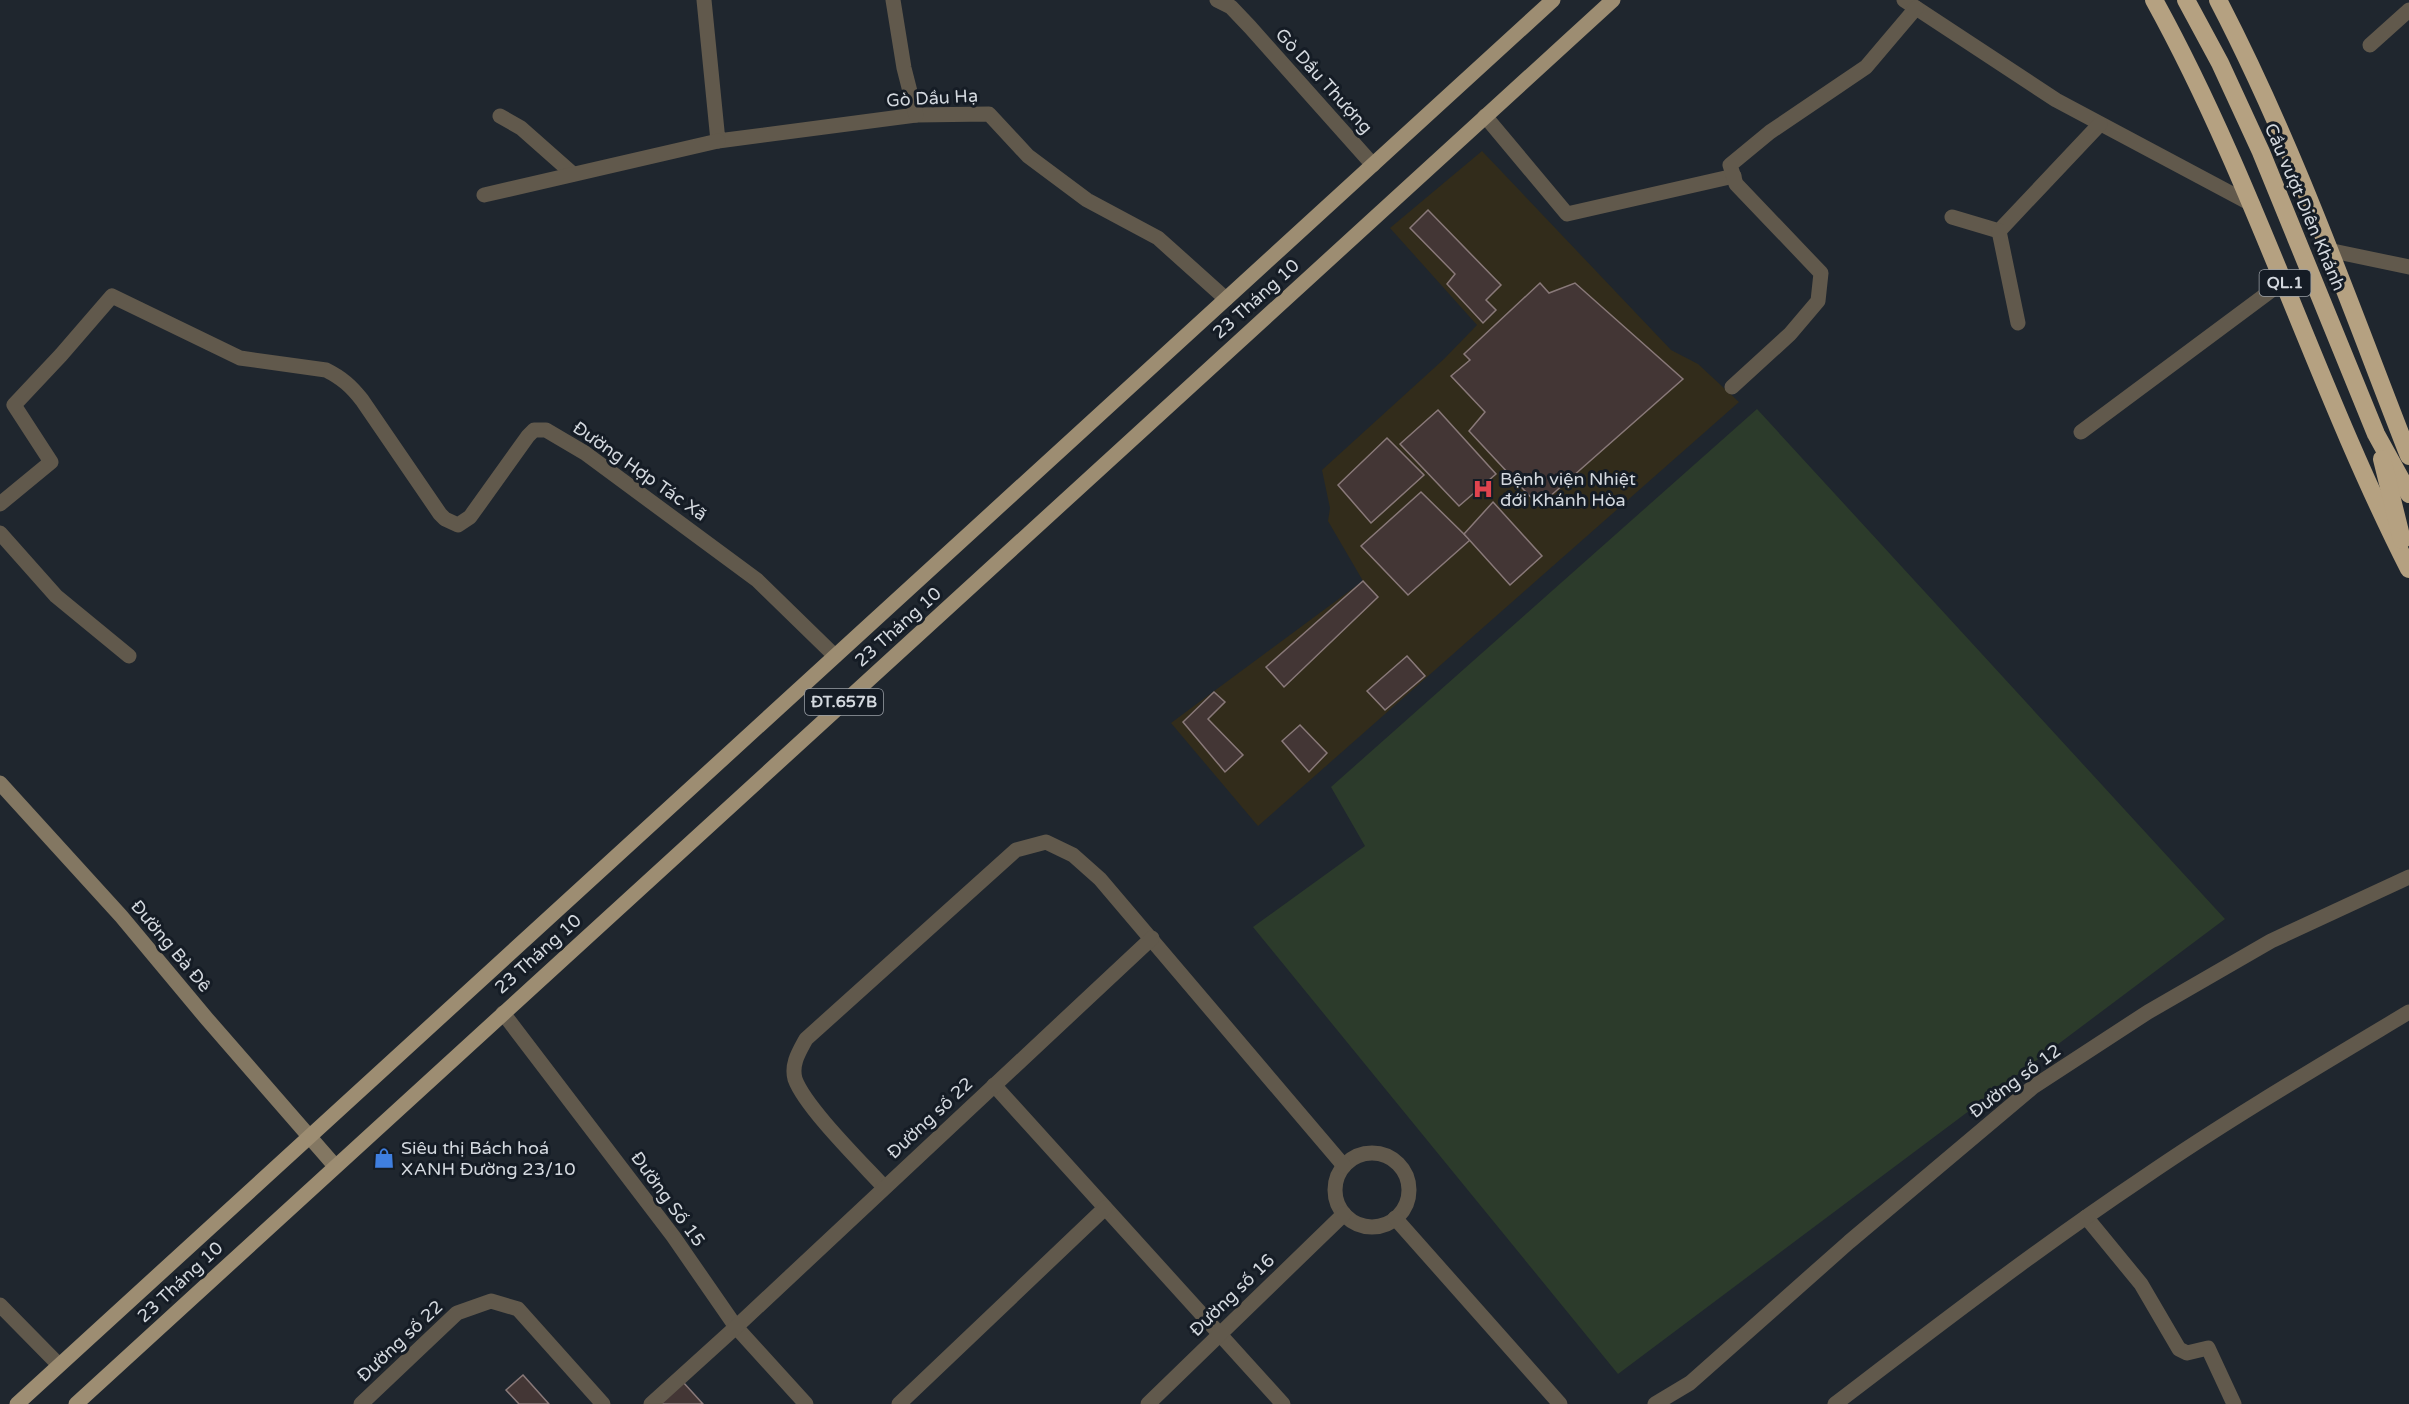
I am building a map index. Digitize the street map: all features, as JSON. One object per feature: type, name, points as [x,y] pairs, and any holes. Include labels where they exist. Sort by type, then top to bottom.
[{"type":"highway","name":"QL.1","points":[[2154,0],[2209,106],[2379,510],[2409,568]]},
{"type":"highway","name":"Cầu vượt Diên Khánh","points":[[2186,0],[2220,63],[2261,152],[2376,434],[2409,494]]},
{"type":"highway","name":"QL.1","points":[[2218,0],[2255,75],[2328,250],[2409,456]]},
{"type":"highway","name":"Cầu vượt Diên Khánh","points":[[2376,434],[2409,568]]},
{"type":"main road","name":"23 Tháng 10","points":[[17,1404],[1553,0]]},
{"type":"main road","name":"23 Tháng 10","points":[[76,1404],[1613,0]]},
{"type":"street","points":[[704,0],[718,141]]},
{"type":"street","points":[[893,0],[900,45],[916,116]]},
{"type":"street","name":"Gò Dầu Thượng","points":[[1217,0],[1230,7],[1250,27],[1373,165]]},
{"type":"street","points":[[1732,387],[1790,334],[1818,301],[1821,273],[1737,184],[1730,165],[1770,132],[1866,67],[1910,4],[2056,100],[2253,206]]},
{"type":"street","points":[[2370,45],[2409,10]]},
{"type":"street","name":"Gò Dầu Hạ","points":[[484,195],[718,141],[916,116],[990,114],[1028,156],[1087,200],[1158,238],[1226,299]]},
{"type":"street","points":[[500,116],[521,128],[573,174]]},
{"type":"street","points":[[1485,116],[1567,214],[1734,176]]},
{"type":"street","points":[[1999,231],[2100,124]]},
{"type":"street","points":[[1952,217],[1999,231]]},
{"type":"street","points":[[1999,231],[2019,323]]},
{"type":"street","points":[[2328,250],[2409,267]]},
{"type":"street","points":[[2080,432],[2284,281]]},
{"type":"street","name":"Đường Hợp Tác Xã","points":[[0,504],[51,462],[14,405],[112,296],[240,358],[326,370],[339,376],[362,400],[440,514],[451,523],[458,525],[470,517],[528,436],[534,430],[546,430],[619,477],[757,580],[835,656]]},
{"type":"street","points":[[0,533],[56,596],[129,656]]},
{"type":"street","name":"Đường Bà Đê","points":[[0,783],[121,916],[308,1138],[335,1166]]},
{"type":"street","points":[[884,1187],[808,1102],[795,1078],[795,1058],[806,1039],[1016,850],[1046,842],[1073,855],[1100,879],[1344,1166]]},
{"type":"street","name":"Đường số 12","points":[[1654,1404],[1690,1383],[1849,1242],[2033,1087],[2148,1012],[2271,941],[2409,877]]},
{"type":"street","name":"Đường số 22","points":[[736,1327],[1152,938]]},
{"type":"street","name":"Đường Số 15","points":[[503,1012],[666,1227],[736,1327],[806,1404]]},
{"type":"street","points":[[1834,1404],[2086,1217],[2144,1177],[2263,1100],[2409,1012]]},
{"type":"street","points":[[994,1085],[1282,1404]]},
{"type":"street","points":[[1377,1153],[1389,1157],[1406,1174],[1409,1186],[1404,1209],[1386,1224],[1374,1227],[1353,1221],[1344,1214],[1337,1203],[1335,1190],[1344,1166],[1353,1158],[1365,1154],[1377,1153]]},
{"type":"street","points":[[899,1404],[1105,1208]]},
{"type":"street","name":"Đường số 16","points":[[1148,1404],[1344,1214]]},
{"type":"street","points":[[2086,1217],[2141,1284],[2180,1349],[2192,1352],[2208,1348],[2234,1404]]},
{"type":"street","points":[[1395,1218],[1560,1404]]},
{"type":"street","name":"Đường số 22","points":[[361,1404],[457,1313],[491,1301],[518,1309],[603,1404]]},
{"type":"street","points":[[0,1305],[59,1365]]},
{"type":"street","points":[[651,1404],[736,1327]]},
{"type":"street","name":"Đường số 12","points":[[1677,1404],[1690,1383]]},
{"type":"shaded area","name":"Bệnh viện Nhiệt đới Khánh Hòa","points":[[1482,151],[1671,350],[1698,364],[1739,402],[1258,826],[1171,723],[1363,581],[1328,521],[1330,508],[1322,470],[1444,359],[1477,325],[1390,228]]},
{"type":"green space","points":[[1757,409],[2225,919],[1618,1374],[1253,927],[1365,846],[1331,787]]},
{"type":"building","points":[[1428,210],[1501,285],[1486,300],[1496,310],[1483,323],[1447,284],[1455,274],[1410,228]]},
{"type":"building","points":[[1540,283],[1549,293],[1575,283],[1683,379],[1539,506],[1469,431],[1485,412],[1451,376],[1470,360],[1464,354]]},
{"type":"building","points":[[1438,410],[1496,474],[1459,506],[1400,444]]},
{"type":"building","points":[[1387,438],[1424,475],[1371,523],[1338,485]]},
{"type":"building","points":[[1421,492],[1470,540],[1408,595],[1361,546]]},
{"type":"building","points":[[1493,502],[1542,556],[1510,585],[1464,534]]},
{"type":"building","points":[[1363,581],[1378,597],[1284,687],[1266,667]]},
{"type":"building","points":[[1407,656],[1425,676],[1385,710],[1367,691]]},
{"type":"building","points":[[1214,692],[1225,702],[1208,719],[1243,755],[1225,772],[1183,722]]},
{"type":"building","points":[[1300,725],[1327,753],[1309,772],[1282,741]]},
{"type":"building","points":[[523,1375],[549,1404],[519,1404],[506,1390]]},
{"type":"building","points":[[683,1382],[703,1404],[659,1404]]},
{"type":"place","name":"Bệnh viện Nhiệt đới Khánh Hòa","points":[[1483,489]]},
{"type":"place","name":"Siêu thị Bách hoá XANH Đường 23/10","points":[[384,1158]]}]
